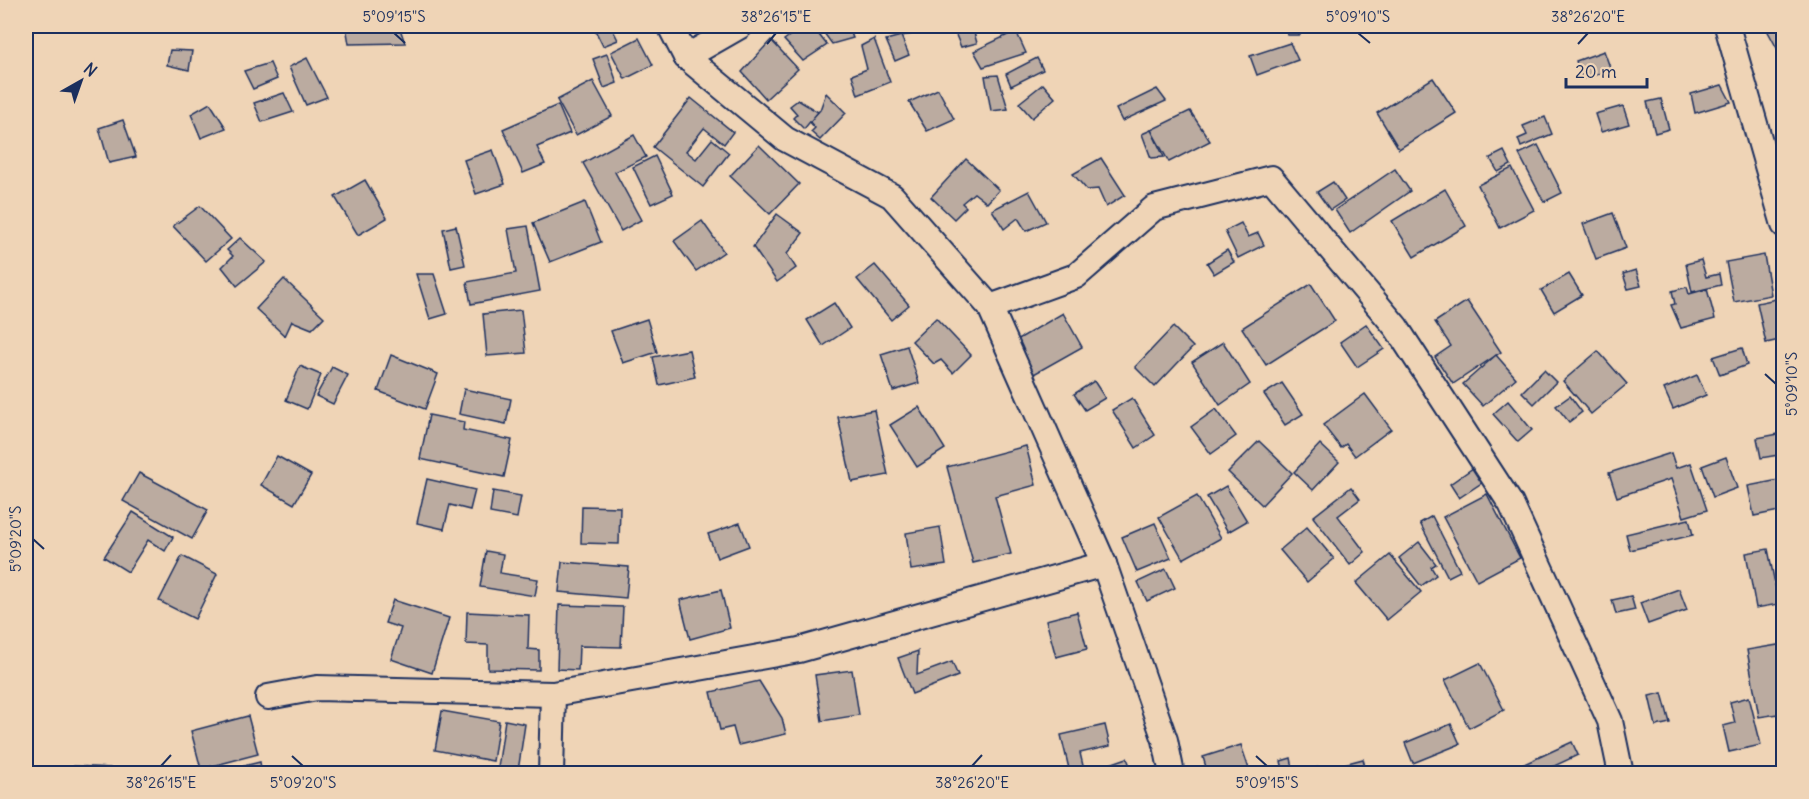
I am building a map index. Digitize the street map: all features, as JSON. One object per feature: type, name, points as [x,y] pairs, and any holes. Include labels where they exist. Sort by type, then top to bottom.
[{"type":"street","points":[[670,26],[686,57],[785,139],[892,196],[990,307],[1104,564],[1166,740],[1172,774]]},
{"type":"street","points":[[686,57],[740,26]]},
{"type":"street","points":[[1727,26],[1784,225]]},
{"type":"street","points":[[990,307],[1076,276],[1154,208],[1271,178],[1396,327],[1511,504],[1611,721],[1621,774]]},
{"type":"street","points":[[268,697],[317,688],[553,694],[799,650],[1104,564]]},
{"type":"street","points":[[551,774],[553,694]]},
{"type":"building","points":[[346,26],[399,26],[405,43],[349,44]]},
{"type":"building","points":[[593,26],[611,26],[618,40],[603,46]]},
{"type":"building","points":[[803,26],[809,26],[813,32],[816,31],[827,45],[803,61],[784,40]]},
{"type":"building","points":[[831,26],[848,26],[853,38],[832,44],[821,29]]},
{"type":"building","points":[[899,26],[972,26],[977,43],[961,47],[953,28],[901,36]]},
{"type":"building","points":[[1285,26],[1298,26],[1300,35],[1287,35]]},
{"type":"building","points":[[1784,26],[1784,61],[1766,28]]},
{"type":"building","points":[[1016,31],[1026,53],[983,67],[974,51]]},
{"type":"building","points":[[901,36],[909,55],[895,61],[886,40]]},
{"type":"building","points":[[639,38],[653,65],[625,79],[611,52]]},
{"type":"building","points":[[874,39],[890,82],[858,95],[852,75],[867,69],[861,46]]},
{"type":"building","points":[[771,40],[798,69],[766,99],[742,72]]},
{"type":"building","points":[[1290,43],[1298,60],[1257,75],[1250,56]]},
{"type":"building","points":[[170,50],[192,51],[189,70],[167,65]]},
{"type":"building","points":[[1604,51],[1611,70],[1582,79],[1576,61]]},
{"type":"building","points":[[607,54],[617,83],[604,88],[593,59]]},
{"type":"building","points":[[307,58],[327,97],[306,105],[289,67]]},
{"type":"building","points":[[1037,58],[1043,70],[1011,86],[1006,74]]},
{"type":"building","points":[[270,63],[277,79],[253,89],[244,71]]},
{"type":"building","points":[[998,75],[1008,109],[991,111],[985,76]]},
{"type":"building","points":[[1433,78],[1456,113],[1399,149],[1377,113]]},
{"type":"building","points":[[593,81],[612,116],[576,135],[557,100]]},
{"type":"building","points":[[1043,84],[1055,98],[1032,118],[1019,103]]},
{"type":"building","points":[[1722,85],[1731,102],[1695,113],[1691,94]]},
{"type":"building","points":[[938,89],[954,119],[927,131],[909,102]]},
{"type":"building","points":[[1157,89],[1166,101],[1122,121],[1116,109]]},
{"type":"building","points":[[284,93],[293,112],[262,122],[254,103]]},
{"type":"building","points":[[826,93],[846,113],[820,140],[811,132],[815,128],[809,121],[820,110]]},
{"type":"building","points":[[691,98],[733,132],[724,144],[704,128],[686,151],[696,159],[712,139],[729,153],[703,187],[653,147]]},
{"type":"building","points":[[1661,99],[1669,129],[1655,133],[1647,102]]},
{"type":"building","points":[[798,100],[818,112],[804,129],[793,118],[797,114],[790,106]]},
{"type":"building","points":[[210,103],[226,128],[201,138],[191,114]]},
{"type":"building","points":[[558,105],[570,133],[537,147],[545,164],[523,173],[503,129]]},
{"type":"building","points":[[1623,106],[1629,124],[1601,132],[1595,114]]},
{"type":"building","points":[[1190,111],[1210,141],[1169,162],[1151,130]]},
{"type":"building","points":[[1545,117],[1552,134],[1521,147],[1518,139],[1527,135],[1523,126]]},
{"type":"building","points":[[123,120],[136,157],[109,163],[99,128]]},
{"type":"building","points":[[1151,130],[1164,157],[1151,158],[1142,134]]},
{"type":"building","points":[[634,135],[646,157],[615,172],[641,220],[621,231],[583,163]]},
{"type":"building","points":[[759,145],[799,184],[770,214],[730,176]]},
{"type":"building","points":[[1538,145],[1562,193],[1544,202],[1519,154]]},
{"type":"building","points":[[493,150],[505,184],[476,194],[464,160]]},
{"type":"building","points":[[1504,151],[1511,165],[1498,172],[1490,158]]},
{"type":"building","points":[[655,156],[673,194],[651,204],[633,167]]},
{"type":"building","points":[[1101,158],[1125,195],[1106,207],[1098,189],[1087,190],[1073,174]]},
{"type":"building","points":[[966,159],[999,190],[987,203],[974,193],[962,203],[966,207],[954,219],[931,197]]},
{"type":"building","points":[[1512,168],[1534,210],[1500,228],[1478,185]]},
{"type":"building","points":[[1395,169],[1410,191],[1350,233],[1335,210]]},
{"type":"building","points":[[365,180],[387,218],[358,235],[335,197]]},
{"type":"building","points":[[1333,182],[1345,200],[1330,210],[1317,192]]},
{"type":"building","points":[[1445,189],[1466,226],[1414,257],[1392,221]]},
{"type":"building","points":[[1029,191],[1046,222],[1026,231],[1018,218],[1004,229],[992,210]]},
{"type":"building","points":[[585,202],[601,242],[550,262],[533,223]]},
{"type":"building","points":[[200,206],[231,239],[206,261],[173,226]]},
{"type":"building","points":[[1613,213],[1626,248],[1596,259],[1583,224]]},
{"type":"building","points":[[777,214],[803,233],[787,254],[796,268],[777,282],[753,247]]},
{"type":"building","points":[[702,221],[724,252],[696,271],[674,241]]},
{"type":"building","points":[[1241,223],[1248,237],[1258,233],[1264,245],[1238,258],[1225,231]]},
{"type":"building","points":[[456,226],[465,265],[451,268],[443,229]]},
{"type":"building","points":[[528,226],[540,291],[471,304],[467,282],[516,273],[508,229]]},
{"type":"building","points":[[240,238],[266,262],[237,286],[222,267],[233,256],[227,250]]},
{"type":"building","points":[[1227,250],[1234,262],[1214,274],[1207,263]]},
{"type":"building","points":[[1764,255],[1771,295],[1734,302],[1726,262]]},
{"type":"building","points":[[1701,260],[1706,277],[1719,274],[1721,285],[1692,292],[1686,264]]},
{"type":"building","points":[[875,265],[909,305],[891,320],[857,279]]},
{"type":"building","points":[[1636,270],[1641,286],[1628,289],[1623,274]]},
{"type":"building","points":[[416,274],[434,274],[447,314],[430,319]]},
{"type":"building","points":[[1569,274],[1582,295],[1554,312],[1541,290]]},
{"type":"building","points":[[284,279],[324,317],[312,329],[292,321],[285,336],[256,309]]},
{"type":"building","points":[[1311,284],[1335,321],[1266,365],[1242,328]]},
{"type":"building","points":[[1687,287],[1689,294],[1707,289],[1715,319],[1681,328],[1671,305],[1675,304],[1672,291]]},
{"type":"building","points":[[1781,298],[1784,339],[1766,343],[1757,303]]},
{"type":"building","points":[[1467,301],[1501,352],[1453,384],[1435,357],[1451,346],[1435,322]]},
{"type":"building","points":[[834,303],[850,328],[823,346],[807,320]]},
{"type":"building","points":[[521,310],[526,353],[487,356],[483,314]]},
{"type":"building","points":[[1063,313],[1082,347],[1034,374],[1015,341]]},
{"type":"building","points":[[936,318],[971,355],[953,373],[941,360],[934,364],[912,341]]},
{"type":"building","points":[[647,319],[657,352],[623,363],[611,331]]},
{"type":"building","points":[[1366,324],[1384,349],[1357,367],[1340,342]]},
{"type":"building","points":[[1173,327],[1193,347],[1155,387],[1135,367]]},
{"type":"building","points":[[1223,342],[1250,384],[1220,405],[1192,362]]},
{"type":"building","points":[[907,346],[919,383],[893,391],[881,354]]},
{"type":"building","points":[[1742,348],[1747,365],[1720,375],[1713,357]]},
{"type":"building","points":[[689,350],[695,377],[659,385],[653,357]]},
{"type":"building","points":[[1598,351],[1627,384],[1591,414],[1563,381]]},
{"type":"building","points":[[391,355],[438,374],[425,409],[378,391]]},
{"type":"building","points":[[1496,355],[1516,378],[1483,406],[1463,384]]},
{"type":"building","points":[[300,366],[321,375],[307,409],[286,400]]},
{"type":"building","points":[[332,367],[348,375],[333,404],[316,396]]},
{"type":"building","points":[[1544,370],[1556,382],[1534,404],[1522,392]]},
{"type":"building","points":[[1697,375],[1706,395],[1673,409],[1664,389]]},
{"type":"building","points":[[1094,381],[1105,398],[1085,410],[1074,394]]},
{"type":"building","points":[[1282,383],[1303,414],[1285,425],[1264,394]]},
{"type":"building","points":[[464,389],[511,399],[506,424],[459,414]]},
{"type":"building","points":[[1365,394],[1391,429],[1355,456],[1346,444],[1341,448],[1323,425]]},
{"type":"building","points":[[1570,396],[1582,412],[1569,422],[1556,406]]},
{"type":"building","points":[[1132,398],[1155,435],[1136,448],[1112,410]]},
{"type":"building","points":[[1508,401],[1532,430],[1518,442],[1493,414]]},
{"type":"building","points":[[919,407],[945,449],[917,467],[890,425]]},
{"type":"building","points":[[1216,409],[1236,436],[1211,454],[1191,427]]},
{"type":"building","points":[[874,410],[888,475],[852,482],[838,417]]},
{"type":"building","points":[[429,415],[464,422],[463,430],[512,440],[504,477],[420,459]]},
{"type":"building","points":[[1784,433],[1784,454],[1761,458],[1757,438]]},
{"type":"building","points":[[1259,441],[1292,473],[1262,505],[1228,472]]},
{"type":"building","points":[[1320,444],[1339,462],[1313,490],[1294,472]]},
{"type":"building","points":[[1026,446],[1036,485],[995,496],[1011,554],[973,563],[947,467]]},
{"type":"building","points":[[1671,453],[1676,468],[1691,463],[1707,510],[1684,517],[1671,479],[1617,497],[1609,473]]},
{"type":"building","points":[[277,456],[311,475],[294,504],[261,485]]},
{"type":"building","points":[[1726,457],[1737,488],[1713,497],[1702,466]]},
{"type":"building","points":[[1473,468],[1483,482],[1459,498],[1450,484]]},
{"type":"building","points":[[139,473],[208,510],[192,539],[123,501]]},
{"type":"building","points":[[427,479],[475,490],[470,510],[450,505],[444,529],[417,523]]},
{"type":"building","points":[[1784,479],[1784,510],[1754,516],[1748,486]]},
{"type":"building","points":[[1226,486],[1247,521],[1228,532],[1207,497]]},
{"type":"building","points":[[1351,487],[1360,499],[1338,516],[1365,552],[1350,565],[1313,517]]},
{"type":"building","points":[[493,491],[521,496],[517,518],[490,513]]},
{"type":"building","points":[[1487,494],[1520,558],[1477,581],[1443,517]]},
{"type":"building","points":[[1197,496],[1221,538],[1183,559],[1159,517]]},
{"type":"building","points":[[582,506],[620,507],[619,544],[581,543]]},
{"type":"building","points":[[133,512],[173,537],[165,551],[148,540],[128,572],[104,557]]},
{"type":"building","points":[[1432,516],[1460,571],[1448,577],[1420,523]]},
{"type":"building","points":[[1689,519],[1693,535],[1630,550],[1626,534]]},
{"type":"building","points":[[740,523],[749,546],[717,558],[708,534]]},
{"type":"building","points":[[1155,523],[1171,558],[1137,572],[1122,537]]},
{"type":"building","points":[[940,527],[946,565],[911,570],[906,533]]},
{"type":"building","points":[[1307,527],[1334,559],[1307,582],[1280,550]]},
{"type":"building","points":[[1419,542],[1436,564],[1431,567],[1436,575],[1421,586],[1399,558]]},
{"type":"building","points":[[1768,549],[1779,604],[1756,608],[1746,553]]},
{"type":"building","points":[[486,551],[503,554],[500,573],[538,579],[535,596],[480,587]]},
{"type":"building","points":[[1390,555],[1421,592],[1387,620],[1356,583]]},
{"type":"building","points":[[182,556],[217,574],[195,619],[159,601]]},
{"type":"building","points":[[562,562],[629,567],[626,598],[559,592]]},
{"type":"building","points":[[1166,569],[1175,588],[1147,601],[1138,582]]},
{"type":"building","points":[[1679,589],[1687,610],[1648,624],[1640,603]]},
{"type":"building","points":[[721,590],[730,628],[690,639],[680,600]]},
{"type":"building","points":[[1631,596],[1635,610],[1616,614],[1612,600]]},
{"type":"building","points":[[393,600],[449,618],[432,673],[391,659],[401,628],[385,623]]},
{"type":"building","points":[[559,605],[623,607],[621,647],[579,646],[578,670],[557,669]]},
{"type":"building","points":[[467,612],[529,615],[528,649],[539,650],[539,670],[488,669],[488,645],[466,644]]},
{"type":"building","points":[[1077,612],[1087,649],[1056,657],[1046,620]]},
{"type":"building","points":[[1784,644],[1784,713],[1759,717],[1747,650]]},
{"type":"building","points":[[918,651],[917,675],[952,662],[958,676],[912,694],[898,658]]},
{"type":"building","points":[[1480,663],[1504,710],[1469,728],[1445,680]]},
{"type":"building","points":[[852,670],[859,715],[822,721],[815,675]]},
{"type":"building","points":[[759,681],[782,718],[786,734],[738,745],[733,727],[720,730],[711,692]]},
{"type":"building","points":[[1662,693],[1670,723],[1656,726],[1649,696]]},
{"type":"building","points":[[1749,697],[1761,745],[1729,752],[1723,726],[1735,723],[1730,702]]},
{"type":"building","points":[[442,711],[499,721],[493,761],[435,750]]},
{"type":"building","points":[[248,716],[258,754],[201,769],[191,731]]},
{"type":"building","points":[[505,720],[525,724],[518,771],[498,768]]},
{"type":"building","points":[[1451,724],[1460,744],[1413,763],[1405,743]]},
{"type":"building","points":[[1105,725],[1110,746],[1080,753],[1084,770],[1070,773],[1061,735]]},
{"type":"building","points":[[1572,742],[1578,755],[1537,774],[1523,774],[1520,766]]},
{"type":"building","points":[[1241,745],[1250,772],[1208,774],[1203,757]]},
{"type":"building","points":[[1127,758],[1133,774],[1094,774],[1093,770]]},
{"type":"building","points":[[1291,758],[1294,773],[1320,767],[1322,774],[1284,774],[1281,761]]},
{"type":"building","points":[[1363,759],[1367,774],[1339,774],[1333,767]]},
{"type":"building","points":[[260,762],[262,774],[212,774]]},
{"type":"building","points":[[74,766],[110,768],[110,774],[73,774]]}]
